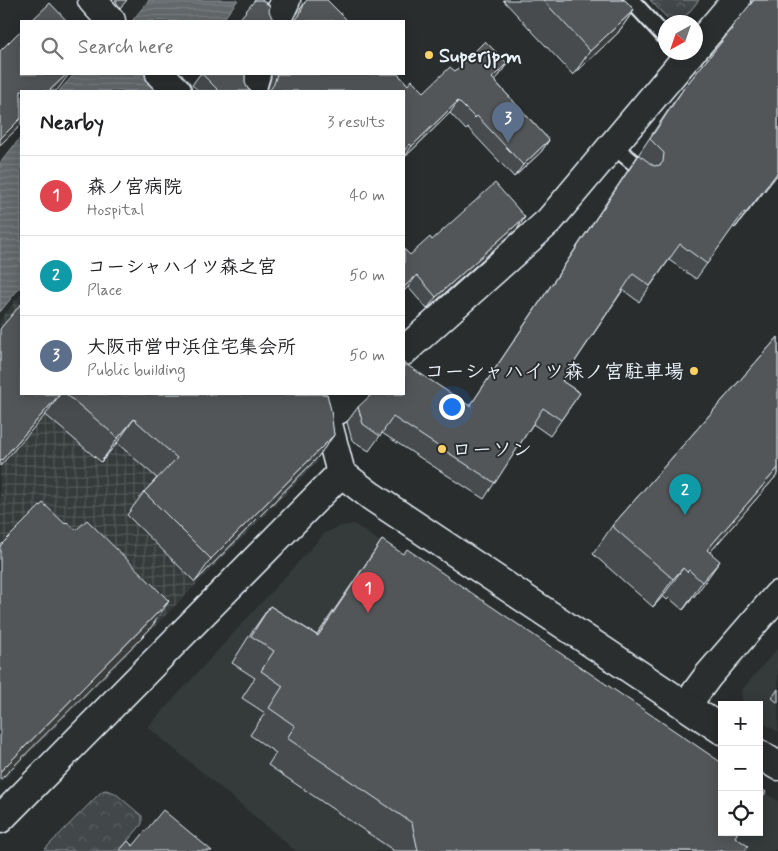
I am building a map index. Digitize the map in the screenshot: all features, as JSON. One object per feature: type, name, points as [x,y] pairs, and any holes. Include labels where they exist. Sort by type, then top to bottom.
[{"type":"street","points":[[92,0],[110,20]]},
{"type":"street","points":[[276,20],[286,0]]},
{"type":"street","points":[[703,36],[736,0]]},
{"type":"street","points":[[405,350],[550,221],[682,60]]},
{"type":"street","points":[[251,90],[256,75]]},
{"type":"street","points":[[322,403],[338,410],[355,395]]},
{"type":"street","points":[[322,403],[341,473],[371,496],[718,727]]},
{"type":"street","points":[[0,819],[341,473]]},
{"type":"street","points":[[686,706],[708,676],[778,594]]},
{"type":"street","points":[[763,757],[778,766]]},
{"type":"lane","points":[[630,0],[658,30]]},
{"type":"lane","points":[[605,154],[645,172]]},
{"type":"shaded area","points":[[149,0],[238,0],[223,20],[133,20]]},
{"type":"shaded area","points":[[73,75],[182,75],[169,90],[60,90]]},
{"type":"shaded area","points":[[20,138],[20,287],[0,312],[0,163]]},
{"type":"shaded area","points":[[20,295],[20,395],[313,419],[318,461],[0,783],[0,320]]},
{"type":"shaded area","points":[[354,524],[600,693],[718,827],[718,836],[763,836],[763,792],[778,801],[778,847],[774,851],[296,851],[148,727],[325,533],[338,527]]},
{"type":"shaded area","points":[[778,648],[778,732],[763,723],[763,701],[742,701],[741,691]]},
{"type":"green space","points":[[650,0],[699,0],[687,15],[664,15]]},
{"type":"green space","points":[[106,790],[115,793],[142,816],[142,824],[119,851],[43,851],[102,791]]},
{"type":"building","points":[[255,0],[262,0],[270,6],[269,11],[275,20],[239,20]]},
{"type":"building","points":[[307,0],[327,0],[347,20],[295,20],[299,16]]},
{"type":"building","points":[[543,0],[625,0],[634,10],[590,51]]},
{"type":"building","points":[[754,0],[778,0],[778,172],[746,213],[744,212],[707,264],[680,244],[650,286],[633,274],[562,381],[580,393],[561,420],[543,408],[495,483],[393,417],[380,436],[363,424],[358,407],[371,395],[405,395],[405,364],[470,406],[639,155],[654,166],[660,165],[663,162],[664,153],[650,139],[684,88]]},
{"type":"building","points":[[50,3],[66,20],[32,20]]},
{"type":"building","points":[[20,31],[20,75],[66,75],[50,90],[20,90],[20,119],[0,139],[0,51]]},
{"type":"building","points":[[485,41],[507,63],[492,78],[549,140],[523,165],[477,116],[475,118],[458,101],[412,146],[410,144],[405,150],[405,90],[270,90],[277,75],[399,75],[408,85],[412,80],[424,92],[450,67],[455,71]]},
{"type":"building","points":[[203,75],[245,75],[245,83],[250,90],[218,90]]},
{"type":"building","points":[[495,183],[525,217],[436,297],[417,275],[405,286],[405,250],[410,255],[430,237],[432,240]]},
{"type":"building","points":[[20,305],[20,395],[59,395],[0,462],[0,329]]},
{"type":"building","points":[[778,337],[778,468],[707,550],[720,561],[702,582],[689,570],[687,572],[683,568],[673,579],[612,526]]},
{"type":"building","points":[[67,395],[327,395],[334,435],[211,559],[144,492],[177,458],[134,419],[118,438]]},
{"type":"building","points":[[43,503],[65,524],[67,522],[76,530],[87,520],[169,601],[0,772],[0,546]]},
{"type":"building","points":[[382,540],[403,554],[407,549],[718,760],[718,836],[736,836],[748,846],[745,851],[418,851],[412,823],[287,738],[295,726],[269,708],[283,686],[261,671],[274,651],[251,636],[270,606],[318,636]]},
{"type":"building","points":[[163,810],[212,851],[119,851],[128,841],[133,846]]},
{"type":"place","name":"Superjpm","points":[[429,55]]},
{"type":"place","name":"大阪市営中浜住宅集会所","points":[[508,143]]},
{"type":"place","name":"コーシャハイツ森ノ宮駐車場","points":[[694,371]]},
{"type":"place","name":"ローソン","points":[[442,449]]},
{"type":"place","name":"コーシャハイツ森之宮","points":[[685,515]]},
{"type":"place","name":"森ノ宮病院","points":[[368,613]]}]
